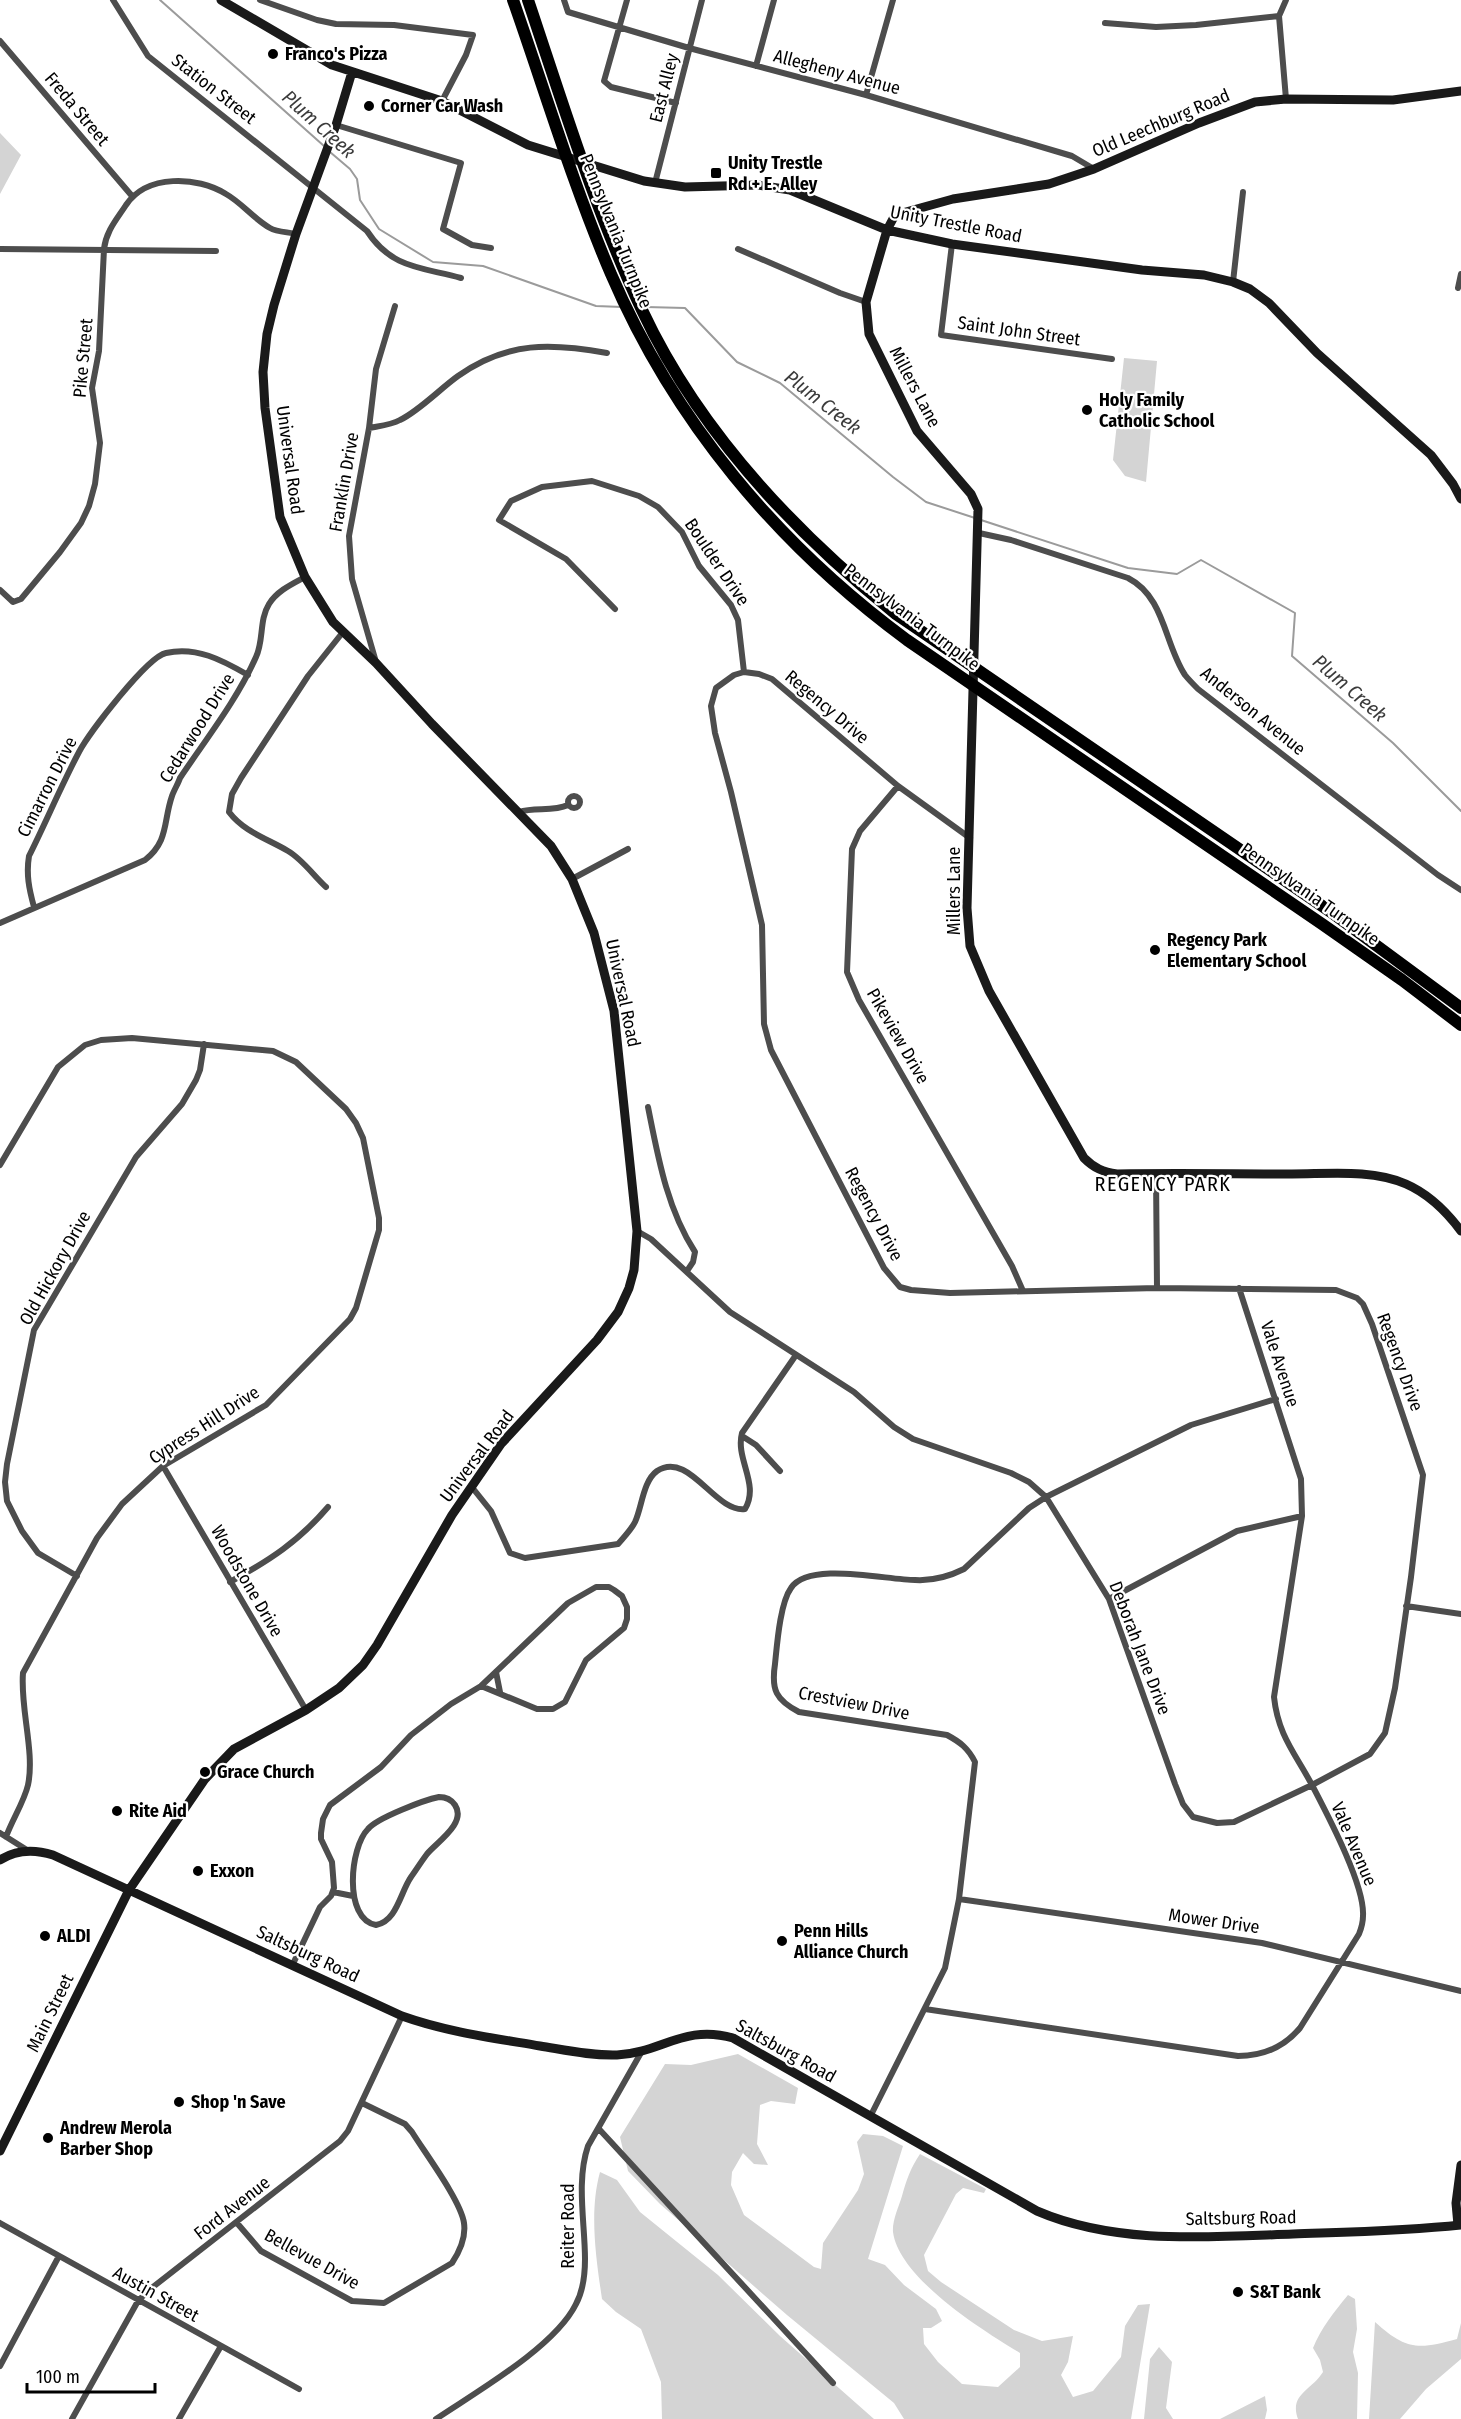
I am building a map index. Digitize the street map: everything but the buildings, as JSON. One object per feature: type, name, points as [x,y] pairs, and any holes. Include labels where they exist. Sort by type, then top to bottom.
[{"type":"highway","name":"Pennsylvania Turnpike","points":[[513,0],[578,189],[611,274],[640,335],[686,413],[746,492],[823,572],[873,615],[1323,924],[1418,991],[1461,1025]]},
{"type":"highway","name":"Pennsylvania Turnpike","points":[[528,0],[588,178],[643,312],[692,398],[754,480],[820,549],[896,614],[1331,912],[1461,1008]]},
{"type":"street","name":"Station Street","points":[[113,0],[148,56],[367,231],[375,244],[391,258],[418,268],[461,278]]},
{"type":"street","name":"Unity Trestle Road","points":[[221,0],[317,58],[352,72],[442,101],[528,145],[633,178],[686,188],[758,185],[790,190],[887,230],[952,244],[1142,270],[1204,276],[1233,282],[1250,289],[1269,303],[1317,353],[1431,455],[1453,484],[1461,499]]},
{"type":"street","points":[[260,0],[317,20],[336,24],[394,25],[473,35],[466,55],[442,101]]},
{"type":"street","name":"Allegheny Avenue","points":[[564,0],[568,12],[689,48],[866,95],[1072,156],[1094,169]]},
{"type":"street","points":[[627,0],[604,81],[607,84],[676,103]]},
{"type":"street","name":"East Alley","points":[[655,183],[702,0]]},
{"type":"street","points":[[756,66],[774,0]]},
{"type":"street","points":[[866,95],[893,0]]},
{"type":"street","points":[[1286,0],[1279,16],[1287,99]]},
{"type":"street","points":[[1105,23],[1156,27],[1196,26],[1279,16]]},
{"type":"street","name":"Freda Street","points":[[0,41],[132,196]]},
{"type":"street","name":"Universal Road","points":[[129,1890],[184,1807],[220,1762],[234,1749],[306,1710],[339,1688],[363,1665],[471,1486],[501,1444],[597,1340],[613,1319],[629,1288],[637,1252],[637,1231],[614,1011],[594,933],[572,879],[551,846],[376,663],[333,622],[305,577],[289,544],[280,517],[270,457],[263,372],[267,334],[296,234],[336,125],[352,72]]},
{"type":"street","name":"Old Leechburg Road","points":[[887,230],[895,215],[953,200],[1035,188],[1094,169],[1238,107],[1256,102],[1287,99],[1358,102],[1461,92]]},
{"type":"street","points":[[336,125],[461,163],[443,229],[472,245],[491,248]]},
{"type":"street","points":[[104,249],[106,235],[132,196],[147,187],[175,181],[201,184],[228,195],[273,229],[296,234]]},
{"type":"street","points":[[1233,282],[1243,192]]},
{"type":"street","name":"Millers Lane","points":[[887,230],[866,302],[869,334],[898,396],[923,441],[971,494],[979,513],[967,908],[970,946],[989,991],[1084,1158],[1092,1166],[1105,1173],[1373,1175],[1406,1184],[1426,1194],[1461,1231]]},
{"type":"street","name":"Saint John Street","points":[[952,244],[942,335],[1112,359]]},
{"type":"street","points":[[0,249],[216,251]]},
{"type":"street","name":"Pike Street","points":[[0,590],[13,602],[21,599],[60,552],[89,506],[99,459],[100,442],[92,388],[99,351],[104,249]]},
{"type":"street","points":[[738,249],[866,302]]},
{"type":"street","points":[[1458,288],[1461,274]]},
{"type":"street","name":"Franklin Drive","points":[[376,663],[352,579],[349,536],[369,428],[376,369],[395,306]]},
{"type":"street","points":[[369,428],[400,421],[460,374],[488,358],[508,351],[534,346],[568,346],[607,353]]},
{"type":"street","name":"Boulder Drive","points":[[615,609],[566,559],[499,520],[511,501],[542,487],[592,481],[639,496],[658,507],[681,532],[703,573],[731,605],[738,620],[744,672]]},
{"type":"street","name":"Anderson Avenue","points":[[980,528],[1138,583],[1152,598],[1184,674],[1198,689],[1461,890]]},
{"type":"street","name":"Cedarwood Drive","points":[[0,923],[145,860],[158,848],[164,834],[172,796],[180,778],[248,675],[261,645],[264,614],[269,603],[280,591],[305,577]]},
{"type":"street","points":[[326,887],[291,852],[263,840],[235,820],[229,812],[232,794],[241,778],[308,676],[343,632]]},
{"type":"street","name":"Cimarron Drive","points":[[34,907],[28,885],[29,856],[80,750],[140,672],[154,658],[164,653],[175,652],[208,654],[248,675]]},
{"type":"street","name":"Regency Drive","points":[[970,838],[898,786],[772,679],[744,672],[734,675],[716,688],[711,706],[715,733],[762,925],[764,1024],[771,1050],[884,1268],[900,1287],[950,1293],[1157,1288],[1336,1290],[1347,1293],[1363,1304],[1388,1367],[1423,1475],[1406,1606]]},
{"type":"street","name":"Pikeview Drive","points":[[898,786],[860,831],[852,849],[847,972],[859,1000],[1012,1266],[1023,1291]]},
{"type":"street","points":[[519,812],[532,808],[568,806]]},
{"type":"street","points":[[572,879],[628,849]]},
{"type":"street","name":"Cypress Hill Drive","points":[[0,1165],[58,1067],[85,1045],[101,1040],[132,1038],[273,1051],[296,1062],[346,1109],[363,1137],[379,1218],[379,1230],[356,1308],[341,1329],[266,1405],[163,1466],[122,1504],[97,1538],[23,1673],[21,1689],[28,1745],[28,1786],[3,1835]]},
{"type":"street","name":"Old Hickory Drive","points":[[78,1576],[38,1553],[13,1516],[7,1502],[5,1482],[7,1464],[34,1330],[136,1157],[182,1104],[200,1070],[204,1044]]},
{"type":"street","points":[[648,1107],[659,1163],[677,1222],[695,1252],[693,1262],[687,1271]]},
{"type":"street","points":[[1156,1173],[1157,1288]]},
{"type":"street","name":"Deborah Jane Drive","points":[[637,1231],[651,1239],[730,1312],[854,1392],[894,1428],[912,1440],[1011,1473],[1029,1482],[1046,1497],[1109,1599],[1175,1784],[1183,1804],[1192,1817],[1217,1823],[1234,1822],[1370,1754],[1385,1733],[1395,1688],[1406,1606]]},
{"type":"street","name":"Vale Avenue","points":[[926,2009],[1238,2056],[1251,2056],[1289,2041],[1300,2028],[1359,1934],[1363,1916],[1356,1879],[1312,1785],[1280,1729],[1274,1697],[1302,1516],[1300,1479],[1239,1288]]},
{"type":"street","points":[[471,1486],[491,1511],[510,1552],[517,1557],[525,1558],[618,1544],[635,1522],[651,1477],[666,1467],[674,1467],[694,1477],[729,1507],[738,1510],[745,1509],[750,1487],[742,1436],[796,1355]]},
{"type":"street","name":"Crestview Drive","points":[[870,2117],[945,1968],[959,1899],[973,1795],[975,1762],[970,1751],[961,1742],[947,1735],[799,1712],[784,1704],[778,1697],[774,1684],[780,1626],[790,1589],[803,1578],[829,1574],[915,1580],[944,1577],[964,1569],[1029,1508],[1046,1497],[1191,1425],[1276,1399]]},
{"type":"street","points":[[742,1436],[756,1445],[780,1471]]},
{"type":"street","name":"Woodstone Drive","points":[[163,1466],[306,1710]]},
{"type":"street","points":[[230,1582],[277,1556],[293,1544],[309,1530],[328,1507]]},
{"type":"street","points":[[1109,1599],[1237,1531],[1302,1516]]},
{"type":"street","points":[[292,1966],[320,1907],[333,1892],[335,1880],[332,1862],[321,1839],[321,1827],[326,1812],[337,1799],[381,1767],[411,1735],[452,1704],[481,1686],[554,1614],[590,1589],[609,1587],[618,1592],[625,1601],[628,1613],[624,1628],[586,1660],[569,1696],[560,1706],[545,1710],[537,1709],[481,1686]]},
{"type":"street","points":[[1406,1606],[1461,1614]]},
{"type":"street","points":[[496,1672],[500,1692]]},
{"type":"street","points":[[445,1797],[454,1804],[458,1815],[454,1826],[419,1866],[387,1921],[376,1925],[366,1922],[355,1907],[353,1896],[356,1849],[369,1827],[433,1798],[445,1797]]},
{"type":"street","points":[[3,1835],[27,1850]]},
{"type":"street","points":[[0,1860],[11,1854],[27,1850]]},
{"type":"street","name":"Saltsburg Road","points":[[27,1850],[38,1850],[53,1855],[402,2016],[447,2030],[588,2054],[616,2055],[642,2051],[702,2033],[733,2038],[1037,2211],[1057,2220],[1130,2235],[1214,2236],[1359,2232],[1459,2225]]},
{"type":"street","name":"Main Street","points":[[0,2151],[129,1890]]},
{"type":"street","points":[[333,1892],[353,1896]]},
{"type":"street","name":"Mower Drive","points":[[959,1899],[1262,1942],[1461,1991]]},
{"type":"street","name":"Ford Avenue","points":[[72,2419],[138,2301],[149,2290],[340,2142],[362,2103],[402,2016]]},
{"type":"street","name":"Reiter Road","points":[[436,2419],[529,2356],[564,2321],[576,2304],[582,2286],[585,2263],[584,2158],[588,2146],[642,2051]]},
{"type":"street","name":"Bellevue Drive","points":[[237,2223],[261,2251],[352,2301],[384,2303],[452,2263],[459,2252],[464,2236],[464,2223],[460,2209],[405,2124],[362,2103]]},
{"type":"street","points":[[599,2129],[833,2383]]},
{"type":"street","points":[[1459,2225],[1456,2203],[1461,2165]]},
{"type":"street","name":"Austin Street","points":[[0,2223],[299,2389]]},
{"type":"street","points":[[0,2366],[59,2256]]},
{"type":"street","points":[[179,2419],[220,2346]]},
{"type":"shaded area","points":[[0,133],[21,155],[0,194]]},
{"type":"shaded area","points":[[1124,358],[1157,361],[1146,482],[1125,476],[1113,460]]},
{"type":"shaded area","points":[[738,2054],[798,2088],[795,2104],[771,2101],[760,2105],[757,2144],[768,2165],[754,2164],[743,2153],[732,2172],[731,2185],[744,2215],[814,2267],[821,2269],[823,2243],[858,2190],[864,2174],[857,2142],[863,2134],[883,2136],[903,2146],[868,2259],[885,2265],[904,2285],[936,2309],[942,2321],[931,2328],[923,2328],[924,2344],[938,2362],[962,2384],[998,2387],[1020,2367],[1020,2353],[965,2317],[926,2284],[910,2267],[899,2249],[893,2232],[909,2174],[920,2154],[986,2189],[984,2193],[963,2188],[956,2194],[924,2255],[928,2271],[1014,2330],[1042,2341],[1073,2336],[1068,2362],[1061,2375],[1073,2397],[1093,2391],[1121,2357],[1125,2326],[1138,2305],[1150,2304],[1131,2419],[904,2419],[894,2403],[787,2315],[660,2204],[628,2171],[620,2137],[665,2064],[691,2065]]},
{"type":"shaded area","points":[[600,2172],[617,2180],[640,2212],[718,2275],[780,2336],[874,2419],[662,2419],[661,2382],[641,2329],[602,2299],[594,2219]]},
{"type":"shaded area","points":[[1348,2295],[1355,2299],[1357,2329],[1353,2352],[1358,2373],[1357,2419],[1298,2419],[1296,2404],[1299,2398],[1323,2372],[1320,2360],[1313,2348],[1324,2327]]},
{"type":"shaded area","points":[[1375,2322],[1404,2343],[1422,2346],[1457,2339],[1461,2323],[1461,2359],[1426,2389],[1400,2419],[1369,2419]]},
{"type":"shaded area","points":[[1159,2347],[1172,2362],[1166,2408],[1173,2419],[1144,2419],[1150,2359]]},
{"type":"shaded area","points":[[1265,2396],[1267,2410],[1265,2419],[1220,2419]]},
{"type":"waterway","name":"Plum Creek","points":[[160,0],[324,146]]},
{"type":"waterway","name":"Plum Creek","points":[[330,152],[350,169],[357,179],[360,200],[379,229],[433,262],[483,266],[596,306],[622,307]]},
{"type":"waterway","name":"Plum Creek","points":[[646,307],[685,308],[737,362],[780,383],[926,502],[975,518]]},
{"type":"waterway","name":"Plum Creek","points":[[981,520],[1128,568],[1177,574],[1201,560],[1295,613],[1292,656],[1393,743],[1461,811]]},
{"type":"place","name":"Franco's Pizza","points":[[273,54]]},
{"type":"place","name":"Corner Car Wash","points":[[369,106]]},
{"type":"place","name":"Unity Trestle Rd + E. Alley","points":[[716,173]]},
{"type":"place","name":"Holy Family Catholic School","points":[[1087,410]]},
{"type":"place","name":"Regency Park Elementary School","points":[[1155,950]]},
{"type":"place","name":"Grace Church","points":[[205,1772]]},
{"type":"place","name":"Rite Aid","points":[[117,1811]]},
{"type":"place","name":"Exxon","points":[[198,1871]]},
{"type":"place","name":"ALDI","points":[[45,1936]]},
{"type":"place","name":"Penn Hills Alliance Church","points":[[782,1941]]},
{"type":"place","name":"Shop 'n Save","points":[[179,2102]]},
{"type":"place","name":"Andrew Merola Barber Shop","points":[[48,2138]]},
{"type":"place","name":"S&T Bank","points":[[1238,2292]]},
{"type":"district","name":"REGENCY PARK","points":[[1163,1184]]}]
